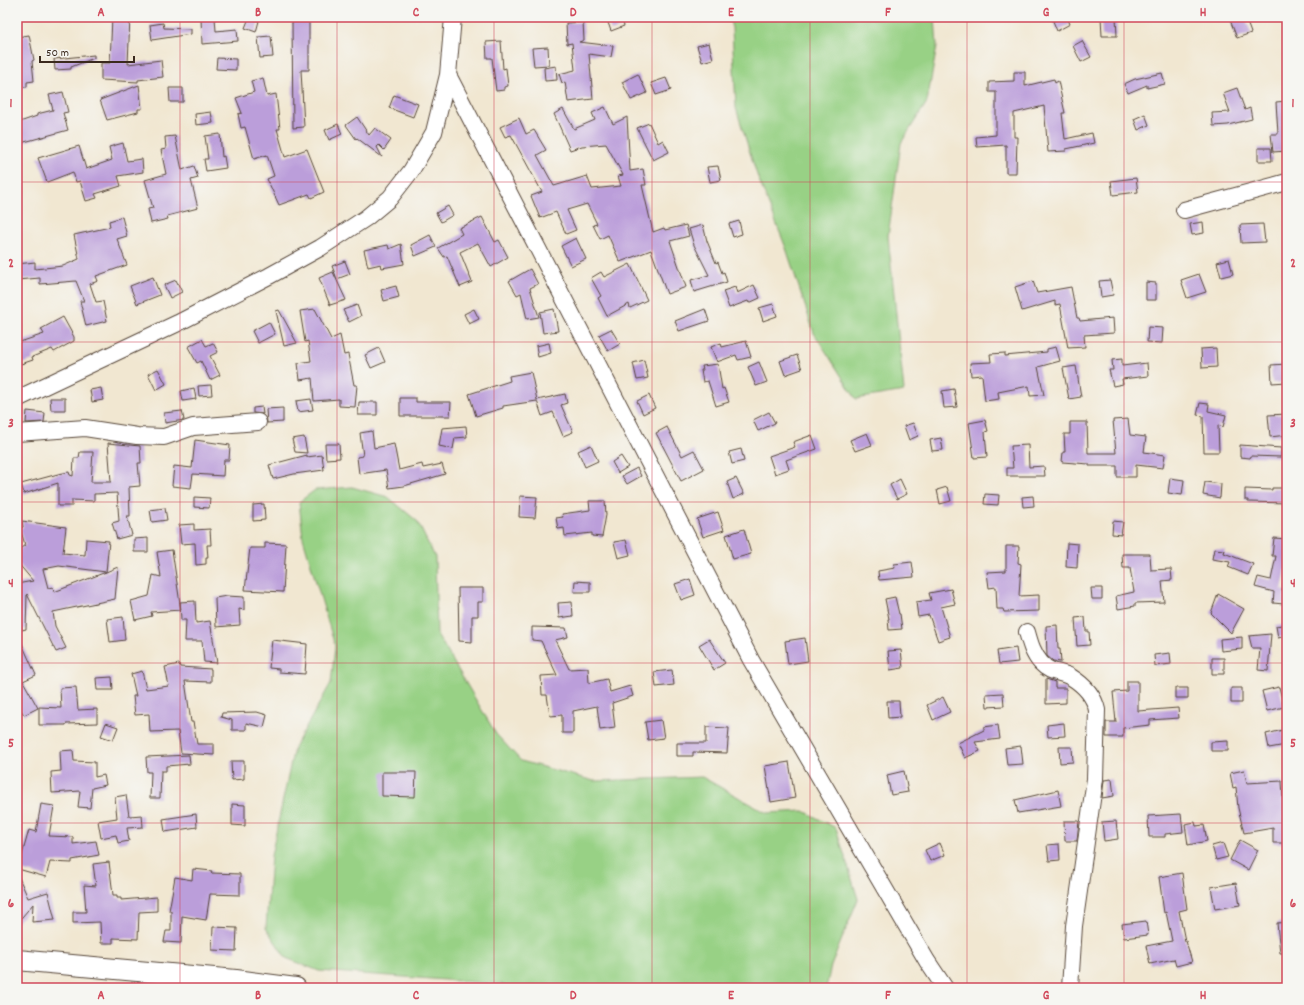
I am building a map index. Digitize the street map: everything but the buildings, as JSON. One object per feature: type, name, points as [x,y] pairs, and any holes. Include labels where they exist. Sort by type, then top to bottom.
[{"type":"main road","points":[[17,960],[236,984],[296,988]]},
{"type":"street","points":[[17,399],[178,323],[269,276],[320,248],[366,218],[390,198],[411,171],[434,132],[448,75],[453,17]]},
{"type":"street","points":[[448,75],[751,660],[927,961],[945,988]]},
{"type":"street","points":[[1184,210],[1287,182]]},
{"type":"street","points":[[17,433],[85,428],[137,436],[164,437],[193,427],[258,422]]},
{"type":"street","points":[[1027,632],[1034,654],[1041,663],[1052,672],[1071,677],[1095,699],[1097,710],[1095,779],[1074,926],[1070,988]]},
{"type":"green space","points":[[729,17],[935,17],[937,46],[927,102],[901,143],[888,236],[904,391],[856,399],[814,333],[786,248],[757,175],[736,108],[732,28]]},
{"type":"green space","points":[[352,487],[388,497],[417,521],[435,557],[437,634],[496,734],[521,761],[594,781],[702,777],[767,813],[804,811],[836,828],[858,899],[831,966],[826,988],[507,988],[502,984],[319,971],[286,958],[266,928],[271,856],[294,748],[331,683],[335,646],[303,538],[299,502],[315,490]]}]
